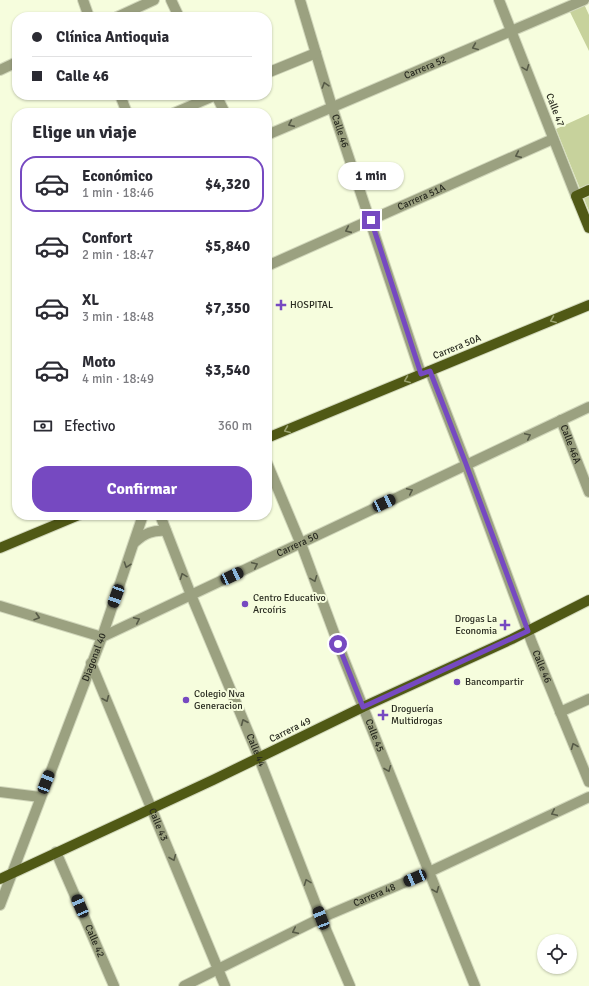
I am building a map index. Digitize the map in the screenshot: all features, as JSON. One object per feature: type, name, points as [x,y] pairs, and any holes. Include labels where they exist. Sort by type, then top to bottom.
[{"type":"main road","points":[[576,196],[589,190]]},
{"type":"main road","name":"Calle 47","points":[[576,196],[589,228]]},
{"type":"main road","name":"Carrera 50A","points":[[272,436],[589,305]]},
{"type":"main road","points":[[0,548],[67,520]]},
{"type":"main road","name":"Carrera 49","points":[[0,879],[259,758],[363,707],[528,631],[589,600]]},
{"type":"street","points":[[83,0],[87,12]]},
{"type":"street","points":[[128,12],[154,0]]},
{"type":"street","points":[[171,0],[177,12]]},
{"type":"street","name":"Calle 46","points":[[300,0],[332,107],[426,372],[466,464],[528,631],[589,782]]},
{"type":"street","name":"Calle 47","points":[[499,0],[576,196]]},
{"type":"street","name":"Carrera 52","points":[[272,133],[584,0]]},
{"type":"street","points":[[272,72],[316,53]]},
{"type":"street","points":[[0,70],[12,64]]},
{"type":"street","points":[[186,108],[204,100]]},
{"type":"street","name":"Carrera 51A","points":[[272,264],[553,139]]},
{"type":"street","name":"Carrera 50","points":[[102,637],[589,407]]},
{"type":"street","name":"Calle 46A","points":[[561,420],[589,492]]},
{"type":"street","name":"Calle 45","points":[[272,475],[300,543],[428,872],[475,986]]},
{"type":"street","name":"Diagonal 40","points":[[0,905],[102,637],[142,520]]},
{"type":"street","name":"Calle 44","points":[[162,520],[190,595],[259,758],[321,918],[350,986]]},
{"type":"street","points":[[135,542],[149,532],[166,531]]},
{"type":"street","points":[[0,606],[102,637]]},
{"type":"street","name":"Calle 43","points":[[91,663],[225,986]]},
{"type":"street","points":[[560,712],[589,699]]},
{"type":"street","points":[[0,792],[40,797]]},
{"type":"street","name":"Carrera 48","points":[[184,986],[321,918],[428,872],[589,797]]},
{"type":"street","name":"Calle 42","points":[[56,852],[114,986]]},
{"type":"green space","points":[[584,4],[589,15],[589,51],[570,12]]},
{"type":"green space","points":[[589,114],[589,211],[556,129]]},
{"type":"place","name":"HOSPITAL","points":[[281,305]]},
{"type":"place","name":"Centro Educativo Arcoíris","points":[[245,604]]},
{"type":"place","name":"Drogas La Economia","points":[[505,625]]},
{"type":"place","name":"Bancompartir","points":[[457,682]]},
{"type":"place","name":"Colegio Nva Generacion","points":[[186,700]]},
{"type":"place","name":"Droguería Multidrogas","points":[[383,715]]},
{"type":"route","points":[[338,644],[363,707],[528,631],[430,371],[421,374],[371,220]]}]
